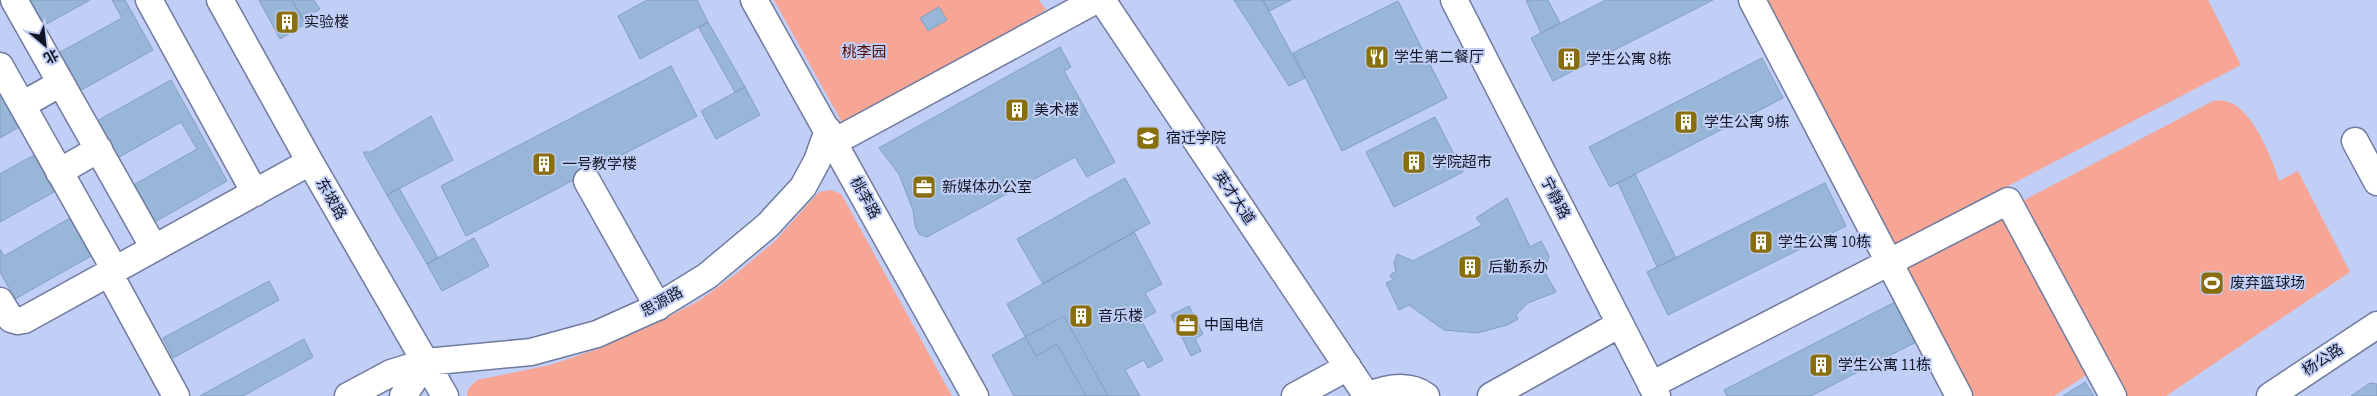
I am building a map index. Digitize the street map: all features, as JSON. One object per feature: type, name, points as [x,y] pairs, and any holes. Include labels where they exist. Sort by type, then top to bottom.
[{"type":"street","points":[[14,0],[154,248]]},
{"type":"street","points":[[149,0],[255,192]]},
{"type":"street","name":"东坡路","points":[[220,0],[310,162],[445,396]]},
{"type":"street","name":"桃李路","points":[[754,0],[975,396]]},
{"type":"street","points":[[831,136],[1096,0]]},
{"type":"street","name":"英才大道","points":[[1102,0],[1367,396]]},
{"type":"street","name":"宁静路","points":[[1454,0],[1654,390]]},
{"type":"street","points":[[1752,0],[1958,396]]},
{"type":"street","points":[[0,66],[60,172],[176,396]]},
{"type":"street","points":[[22,105],[61,83]]},
{"type":"street","name":"思源路","points":[[348,396],[392,373],[426,362],[532,352],[597,334],[658,307],[707,276],[768,225],[803,187],[831,136]]},
{"type":"street","points":[[2355,141],[2377,182]]},
{"type":"street","points":[[60,172],[98,149]]},
{"type":"street","points":[[0,301],[11,319],[24,320],[310,162]]},
{"type":"street","points":[[587,181],[658,307]]},
{"type":"street","points":[[1654,390],[1889,262],[2008,201],[2113,396]]},
{"type":"street","points":[[1491,396],[1620,324]]},
{"type":"street","name":"杨公路","points":[[2270,396],[2377,325]]},
{"type":"street","points":[[403,396],[426,362]]},
{"type":"street","points":[[1296,396],[1348,367]]},
{"type":"street","points":[[1367,396],[1385,388],[1404,387],[1426,396]]},
{"type":"green space","name":"桃李园","points":[[774,0],[1039,0],[1046,10],[843,124]]},
{"type":"green space","points":[[1762,0],[2208,0],[2241,65],[2008,186],[1891,250]]},
{"type":"green space","points":[[2213,101],[2225,101],[2235,105],[2244,112],[2260,134],[2279,181],[2298,171],[2350,272],[2166,396],[2124,396],[2015,205]]},
{"type":"green space","points":[[831,190],[841,194],[844,199],[952,396],[467,396],[468,389],[477,380],[550,365],[601,348],[655,324],[700,300],[737,273],[775,241],[819,192]]},
{"type":"green space","points":[[2003,217],[2088,374],[2054,396],[1965,396],[1897,267]]},
{"type":"building","points":[[26,0],[90,0],[41,27]]},
{"type":"building","points":[[112,0],[125,0],[153,50],[76,93],[55,55],[122,18]]},
{"type":"building","name":"实验楼","points":[[259,0],[292,0],[306,24],[280,39]]},
{"type":"building","points":[[292,0],[314,0],[320,9],[302,19]]},
{"type":"building","points":[[647,0],[697,0],[708,22],[640,59],[618,16]]},
{"type":"building","points":[[1234,0],[1263,0],[1305,78],[1289,86]]},
{"type":"building","points":[[1263,0],[1291,0],[1269,11]]},
{"type":"building","points":[[1526,0],[1548,0],[1560,23],[1541,33]]},
{"type":"building","name":"学生公寓 8栋","points":[[1606,0],[1713,0],[1553,81],[1531,38]]},
{"type":"building","points":[[1398,1],[1447,98],[1342,151],[1293,53]]},
{"type":"building","points":[[939,7],[947,20],[928,31],[920,18]]},
{"type":"building","points":[[708,22],[745,87],[735,92],[699,28]]},
{"type":"building","name":"美术楼","points":[[1060,47],[1071,67],[1064,71],[1115,162],[1087,177],[1075,157],[927,237],[919,234],[915,226],[913,210],[899,174],[879,148]]},
{"type":"building","name":"学生公寓 9栋","points":[[1762,58],[1783,98],[1610,187],[1589,147]]},
{"type":"building","name":"一号教学楼","points":[[671,66],[697,116],[466,236],[441,186]]},
{"type":"building","points":[[171,80],[227,181],[151,224],[130,187],[197,149],[181,122],[116,159],[95,122]]},
{"type":"building","points":[[745,87],[760,115],[716,139],[701,111]]},
{"type":"building","points":[[0,94],[19,127],[0,138]]},
{"type":"building","points":[[431,116],[453,160],[387,195],[363,152],[371,152]]},
{"type":"building","name":"学院超市","points":[[1435,117],[1463,172],[1394,207],[1366,152]]},
{"type":"building","points":[[34,155],[54,192],[0,222],[0,174]]},
{"type":"building","points":[[1635,174],[1676,258],[1657,267],[1618,183]]},
{"type":"building","points":[[1125,178],[1150,223],[1043,284],[1017,239]]},
{"type":"building","name":"学生公寓 10栋","points":[[1825,183],[1846,226],[1668,315],[1647,272]]},
{"type":"building","points":[[399,188],[438,258],[427,264],[387,195]]},
{"type":"building","name":"后勤系办","points":[[1507,198],[1530,247],[1541,241],[1549,256],[1544,271],[1556,292],[1528,303],[1516,315],[1518,319],[1507,325],[1477,333],[1444,330],[1409,305],[1399,310],[1386,283],[1393,280],[1390,275],[1396,271],[1394,263],[1397,254],[1413,261],[1482,225],[1476,218]]},
{"type":"building","points":[[70,218],[91,256],[15,299],[0,272],[0,249],[4,256]]},
{"type":"building","name":"音乐楼","points":[[1134,232],[1162,284],[1145,293],[1156,312],[1141,320],[1163,360],[1148,368],[1144,360],[1125,370],[1140,396],[1086,396],[1057,344],[1036,356],[1007,304]]},
{"type":"building","points":[[474,238],[489,266],[442,291],[427,264]]},
{"type":"building","points":[[269,281],[279,300],[173,358],[163,338]]},
{"type":"building","name":"学生公寓 11栋","points":[[1897,301],[1918,341],[1811,396],[1727,396],[1724,390]]},
{"type":"building","name":"中国电信","points":[[1189,306],[1203,334],[1195,339],[1201,351],[1191,356],[1171,315]]},
{"type":"building","points":[[1064,316],[1108,396],[1014,396],[992,355]]},
{"type":"building","points":[[304,339],[313,357],[243,396],[200,396]]},
{"type":"building","points":[[2085,382],[2094,396],[2063,396]]},
{"type":"building","points":[[2370,383],[2377,384],[2377,396],[2351,396]]},
{"type":"place","name":"实验楼","points":[[287,22]]},
{"type":"place","name":"学生第二餐厅","points":[[1377,57]]},
{"type":"place","name":"学生公寓 8栋","points":[[1569,59]]},
{"type":"place","name":"美术楼","points":[[1017,110]]},
{"type":"place","name":"学生公寓 9栋","points":[[1686,122]]},
{"type":"place","name":"宿迁学院","points":[[1148,138]]},
{"type":"place","name":"学院超市","points":[[1414,162]]},
{"type":"place","name":"一号教学楼","points":[[544,164]]},
{"type":"place","name":"新媒体办公室","points":[[924,187]]},
{"type":"place","name":"学生公寓 10栋","points":[[1761,242]]},
{"type":"place","name":"后勤系办","points":[[1470,267]]},
{"type":"place","name":"废弃篮球场","points":[[2212,283]]},
{"type":"place","name":"音乐楼","points":[[1081,316]]},
{"type":"place","name":"中国电信","points":[[1187,325]]},
{"type":"place","name":"学生公寓 11栋","points":[[1821,365]]}]
